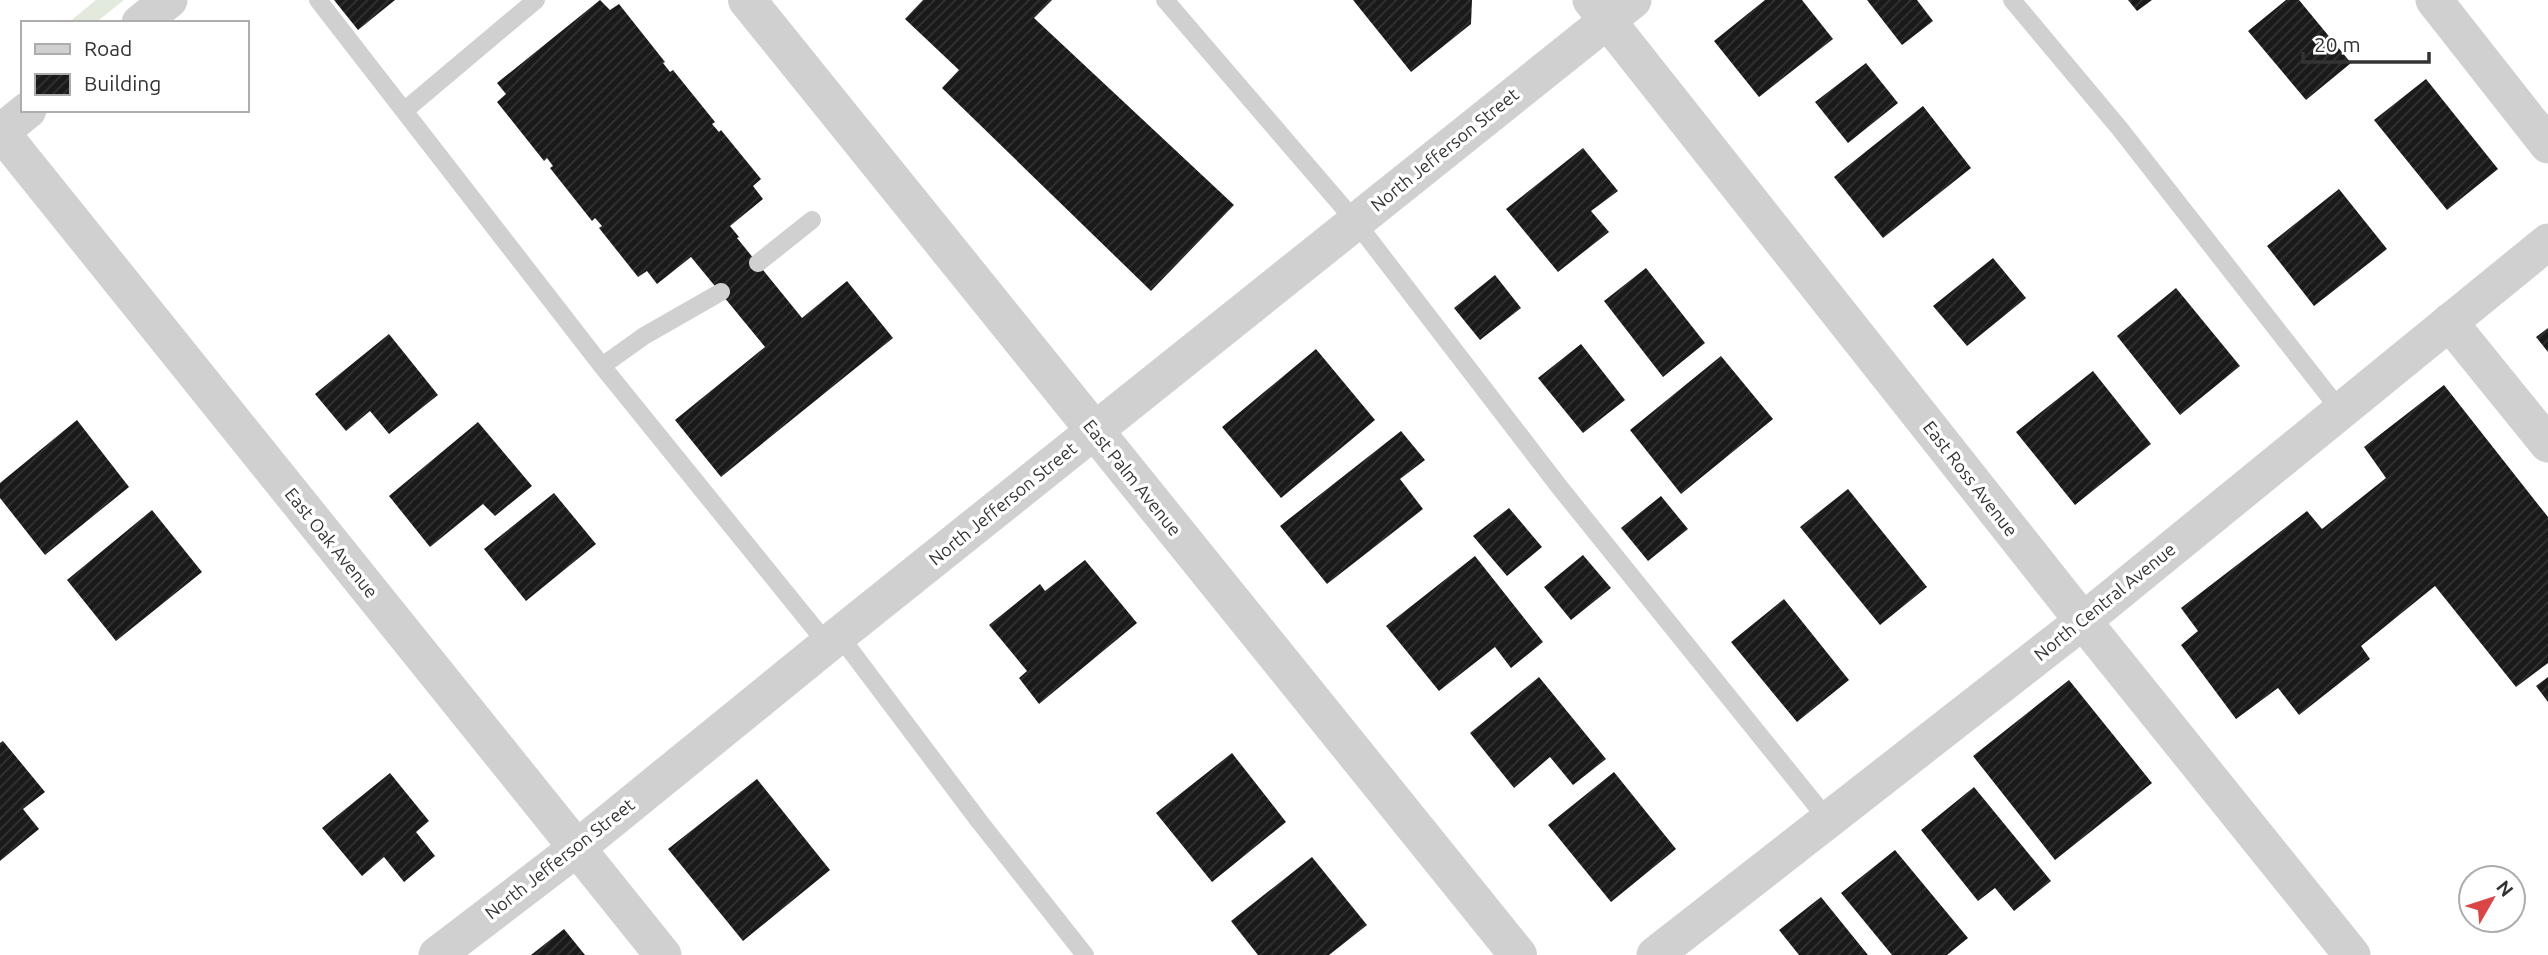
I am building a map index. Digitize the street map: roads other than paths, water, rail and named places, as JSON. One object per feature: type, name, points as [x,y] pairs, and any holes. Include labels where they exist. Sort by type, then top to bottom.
[{"type":"street","points":[[143,21],[169,0]]},
{"type":"street","name":"East Palm Avenue","points":[[747,0],[1518,955]]},
{"type":"street","points":[[2434,0],[2548,145]]},
{"type":"street","name":"North Jefferson Street","points":[[437,955],[577,848],[1355,221],[1610,7]]},
{"type":"street","name":"East Ross Avenue","points":[[1610,7],[2083,621],[2352,955]]},
{"type":"street","points":[[0,132],[25,112]]},
{"type":"street","name":"East Oak Avenue","points":[[0,132],[663,955]]},
{"type":"street","name":"North Central Avenue","points":[[1655,955],[2083,621],[2548,242]]},
{"type":"street","points":[[2449,322],[2548,444]]},
{"type":"lane","points":[[318,0],[602,366],[834,640],[1085,955]]},
{"type":"lane","points":[[404,111],[536,0]]},
{"type":"lane","points":[[1165,0],[1355,221],[1561,489],[1828,820]]},
{"type":"lane","points":[[2012,0],[2120,129],[2340,410]]},
{"type":"lane","points":[[758,263],[812,220]]},
{"type":"lane","points":[[602,366],[644,336],[721,292]]}]
